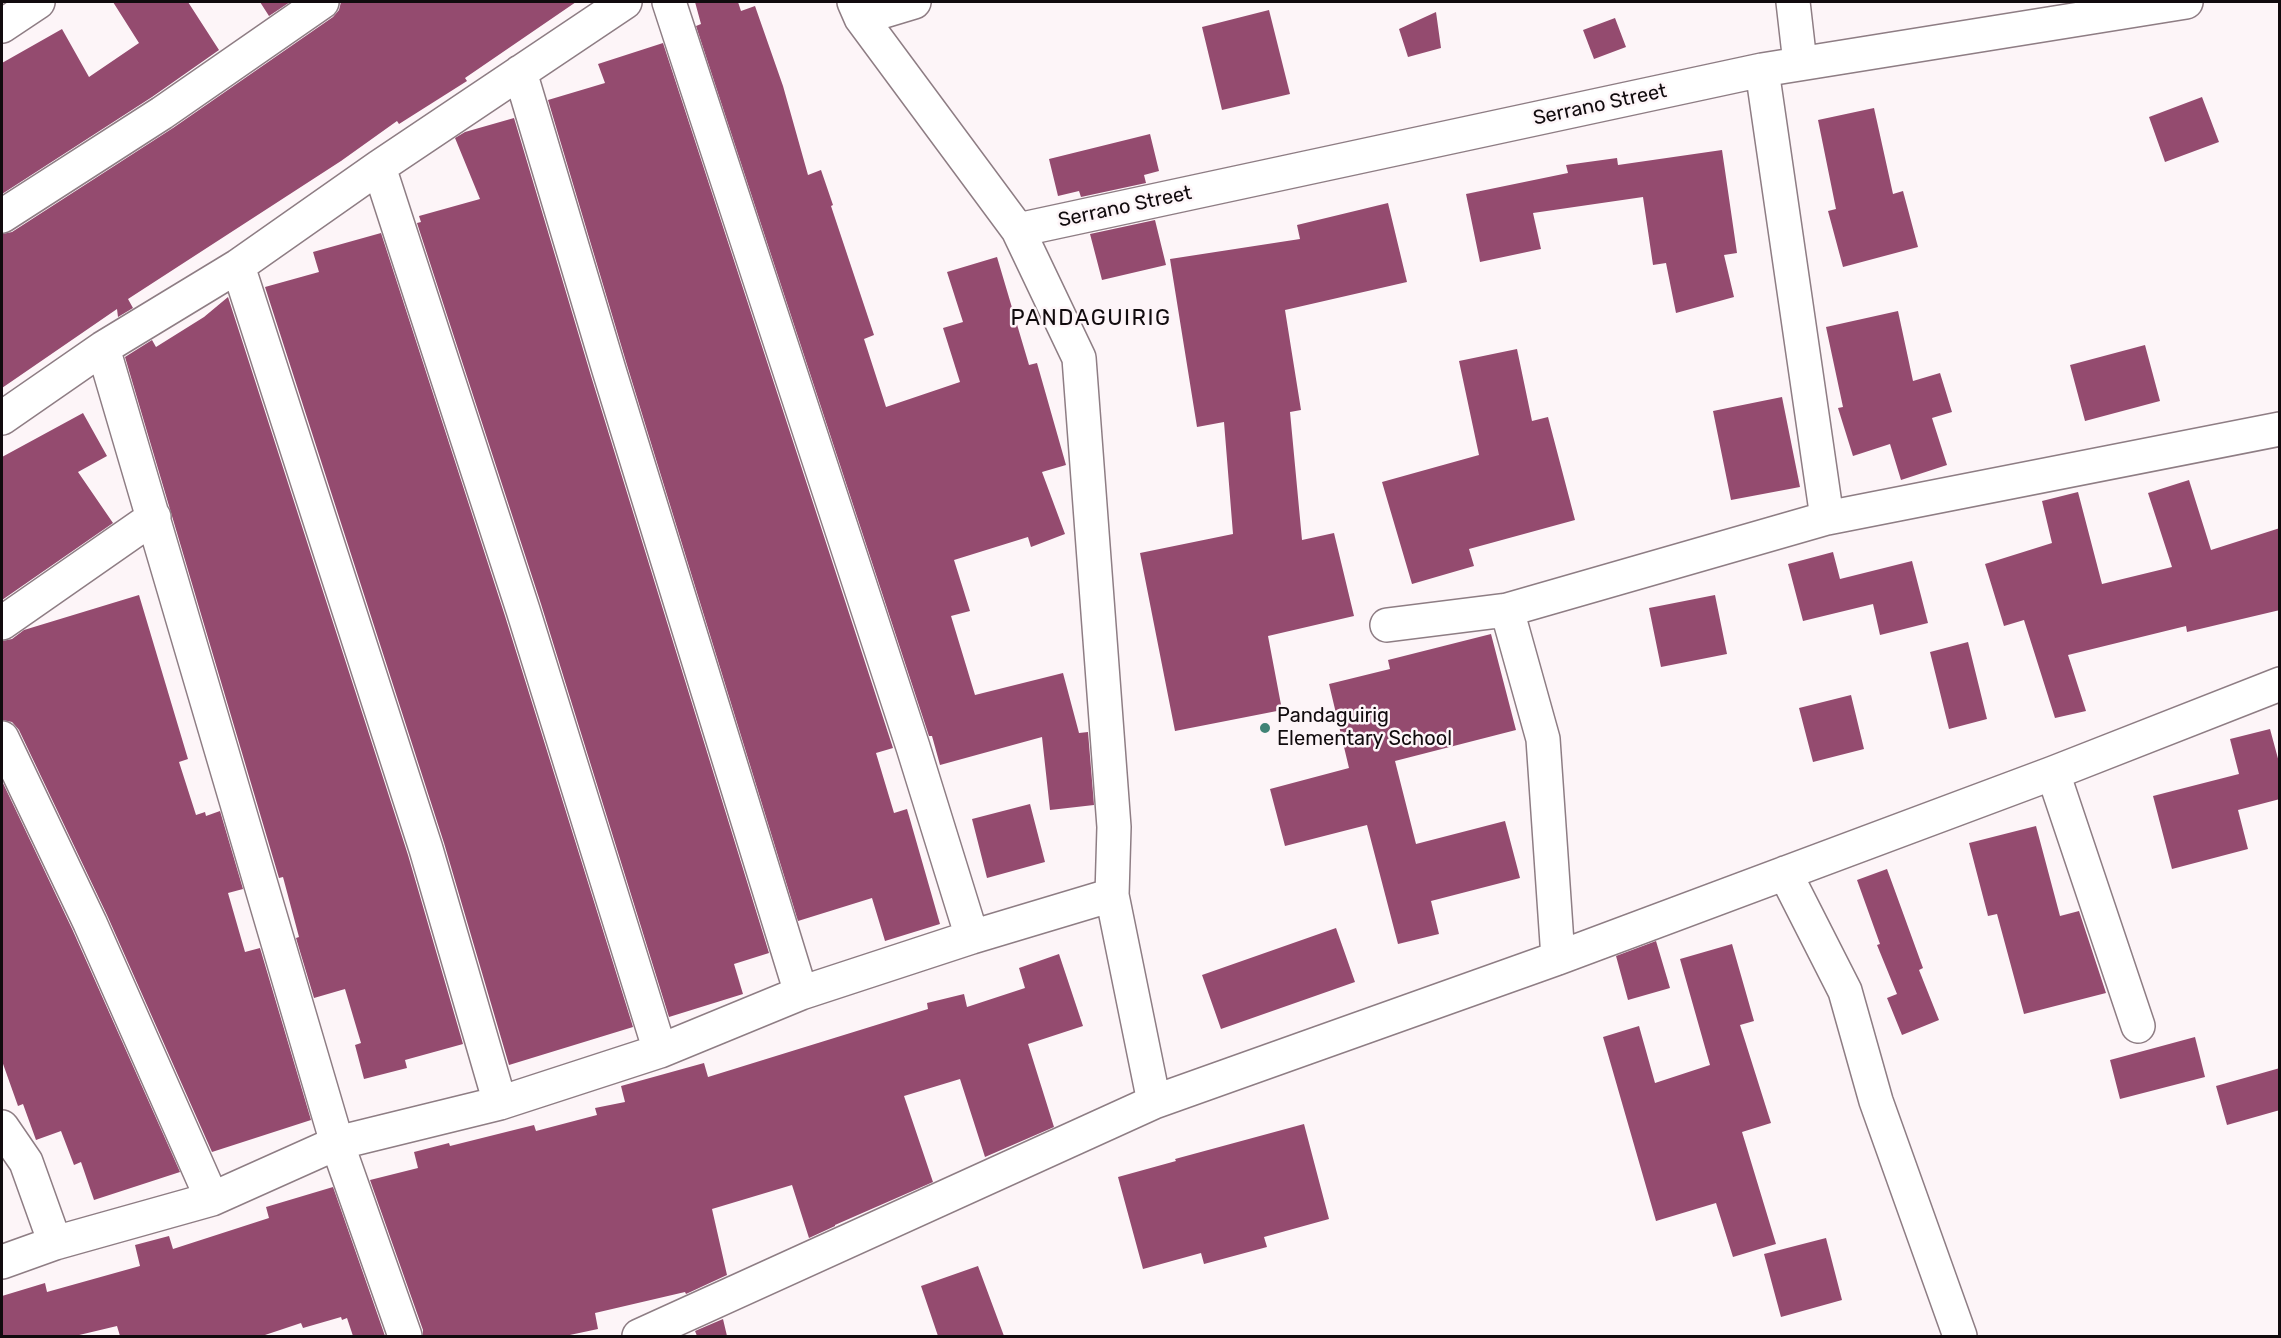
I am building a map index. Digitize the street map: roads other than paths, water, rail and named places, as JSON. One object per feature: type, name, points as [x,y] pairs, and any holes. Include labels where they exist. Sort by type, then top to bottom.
[{"type":"street","points":[[2,26],[38,2]]},
{"type":"street","points":[[2,216],[162,113],[322,2]]},
{"type":"street","points":[[2,418],[103,348],[238,266],[379,167],[625,2]]},
{"type":"street","points":[[669,2],[914,747],[972,937]]},
{"type":"street","points":[[914,2],[857,10],[1018,230],[1079,358],[1114,827],[1112,895],[1154,1102]]},
{"type":"street","points":[[1792,2],[1800,63]]},
{"type":"street","name":"Serrano Street","points":[[1018,230],[1762,70],[2186,2]]},
{"type":"street","points":[[1762,70],[1827,518]]},
{"type":"street","points":[[520,72],[801,993]]},
{"type":"street","points":[[379,167],[519,598],[660,1052]]},
{"type":"street","points":[[238,266],[426,849],[500,1103]]},
{"type":"street","points":[[103,348],[338,1143],[405,1336]]},
{"type":"street","points":[[1387,625],[1507,610],[1827,518],[2280,429]]},
{"type":"street","points":[[2,623],[154,517]]},
{"type":"street","points":[[1507,610],[1543,739],[1558,958]]},
{"type":"street","points":[[639,1336],[1154,1102],[1558,958],[2053,773],[2280,684]]},
{"type":"street","points":[[2,738],[90,923],[212,1199]]},
{"type":"street","points":[[2053,773],[2138,1026]]},
{"type":"street","points":[[1785,873],[1845,992],[1876,1101],[1960,1336]]},
{"type":"street","points":[[2,1262],[55,1243],[212,1199],[338,1143],[500,1103],[660,1052],[801,993],[972,937],[1112,895]]},
{"type":"street","points":[[2,1127],[26,1162],[55,1243]]},
{"type":"place","name":"Pandaguirig Elementary School","points":[[1265,728]]},
{"type":"district","name":"PANDAGUIRIG","points":[[1091,319]]}]
